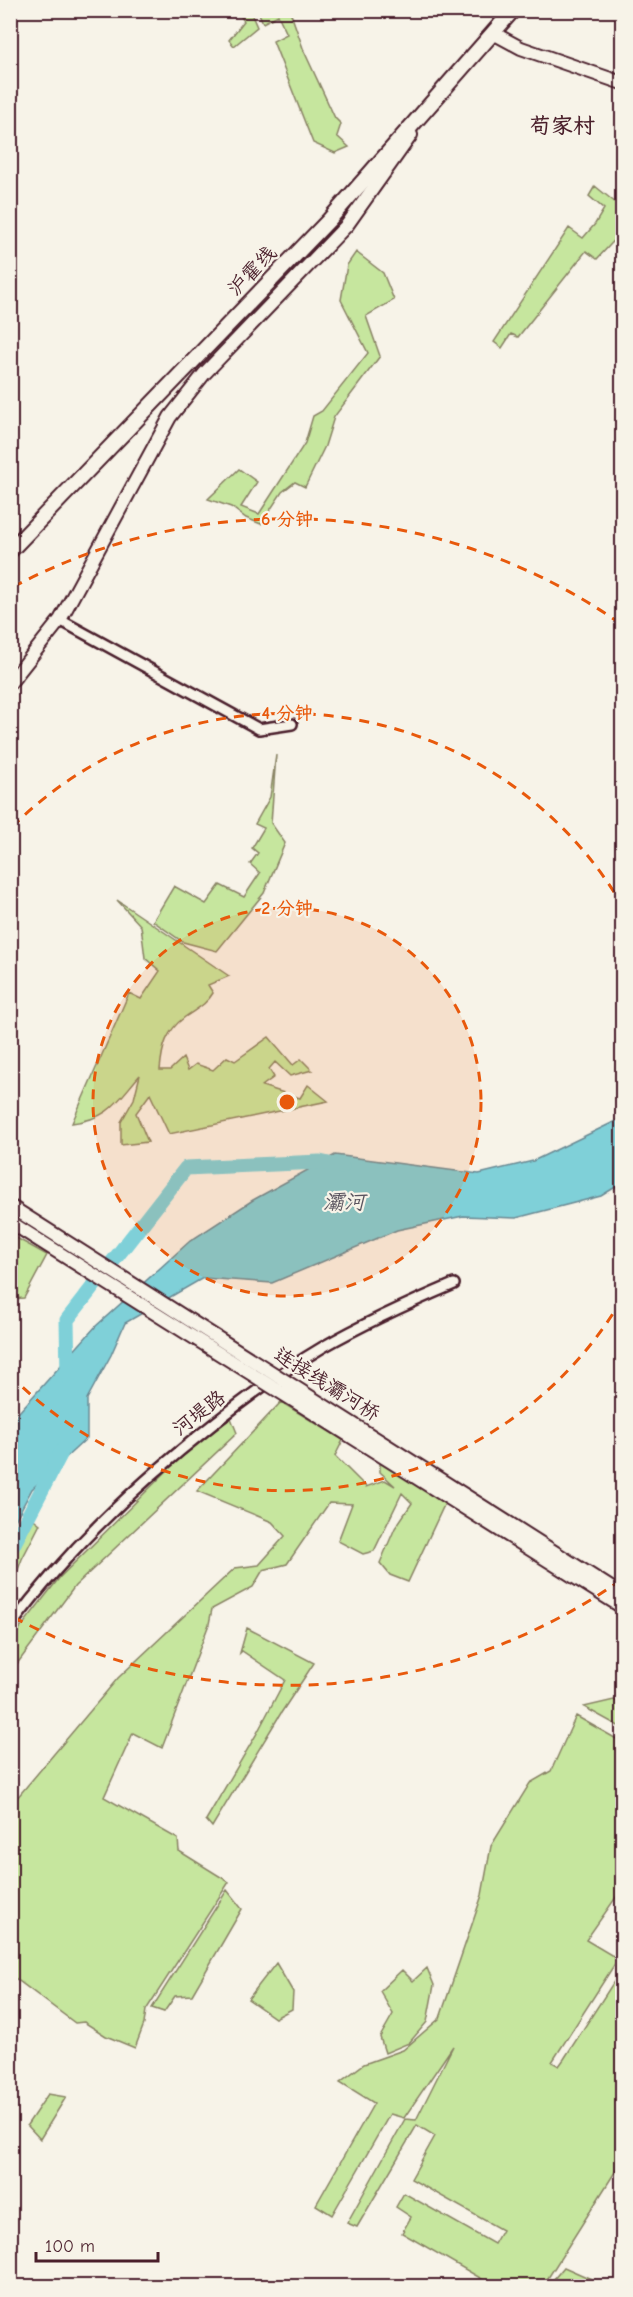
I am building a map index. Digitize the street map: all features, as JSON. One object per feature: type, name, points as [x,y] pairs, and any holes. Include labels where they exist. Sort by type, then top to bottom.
[{"type":"highway","name":"沪霍线","points":[[10,551],[329,220],[513,10]]},
{"type":"main road","points":[[493,33],[521,48],[622,83]]},
{"type":"main road","points":[[10,683],[60,620],[170,417],[204,374],[346,225],[441,93]]},
{"type":"main road","name":"连接线灞河桥","points":[[10,1206],[622,1594]]},
{"type":"main road","name":"连接线灞河桥","points":[[10,1222],[622,1607]]},
{"type":"street","points":[[60,620],[259,729],[292,724]]},
{"type":"street","name":"河堤路","points":[[10,1627],[75,1548],[187,1444],[284,1371],[324,1347],[399,1308],[454,1284]]},
{"type":"green space","points":[[237,11],[250,11],[257,27],[234,46],[229,40],[244,21]]},
{"type":"green space","points":[[258,11],[290,11],[304,51],[335,118],[341,124],[337,136],[349,147],[335,153],[313,143],[273,41],[287,34],[278,15],[263,23]]},
{"type":"green space","points":[[595,186],[622,208],[622,232],[597,259],[586,251],[518,337],[511,334],[502,348],[494,342],[569,228],[583,238],[604,209],[589,196]]},
{"type":"green space","points":[[356,252],[383,273],[394,300],[366,316],[380,356],[334,417],[325,446],[305,487],[295,482],[282,492],[261,524],[246,518],[231,507],[208,499],[239,469],[257,482],[241,507],[259,514],[305,443],[313,416],[322,411],[368,353],[341,300],[347,265]]},
{"type":"green space","points":[[276,755],[271,823],[285,843],[264,893],[217,951],[183,942],[153,921],[174,886],[206,904],[220,885],[244,897],[260,873],[250,864],[258,853],[252,848],[264,828],[255,824],[270,797]]},
{"type":"green space","points":[[117,900],[229,976],[208,985],[213,993],[210,997],[173,1028],[164,1047],[160,1070],[170,1070],[183,1058],[188,1070],[196,1064],[213,1070],[227,1057],[235,1061],[269,1037],[293,1065],[301,1059],[312,1070],[290,1076],[275,1062],[269,1069],[274,1077],[262,1086],[300,1098],[308,1085],[328,1101],[169,1134],[150,1094],[136,1113],[148,1142],[121,1145],[121,1122],[134,1099],[140,1075],[118,1101],[104,1113],[85,1121],[72,1123],[129,993],[141,999],[160,971],[145,958],[141,926]]},
{"type":"green space","points":[[11,1235],[47,1255],[24,1298],[11,1299]]},
{"type":"green space","points":[[281,1402],[343,1440],[335,1456],[366,1487],[385,1480],[395,1486],[380,1472],[380,1462],[445,1503],[408,1582],[390,1575],[380,1563],[395,1528],[412,1503],[402,1493],[374,1551],[363,1554],[338,1541],[352,1504],[329,1503],[287,1564],[263,1570],[253,1587],[212,1609],[209,1624],[162,1748],[133,1733],[104,1797],[178,1839],[179,1851],[229,1882],[146,2010],[144,2024],[135,2048],[106,2036],[84,2022],[75,2023],[11,1975],[11,1805],[118,1678],[235,1568],[259,1565],[285,1536],[272,1522],[197,1491]]},
{"type":"green space","points":[[231,1418],[237,1433],[75,1586],[11,1672],[11,1640],[60,1577],[186,1452]]},
{"type":"green space","points":[[31,1517],[40,1524],[22,1559],[11,1588],[11,1562]]},
{"type":"green space","points":[[247,1628],[314,1663],[212,1827],[206,1820],[285,1680],[242,1651],[240,1653]]},
{"type":"green space","points":[[614,1700],[622,1705],[622,1728],[584,1707]]},
{"type":"green space","points":[[576,1716],[622,1742],[622,1885],[617,1896],[586,1940],[618,1959],[552,2062],[559,2066],[622,1969],[622,2161],[543,2286],[494,2286],[402,2233],[411,2217],[396,2207],[404,2193],[494,2244],[502,2230],[411,2179],[435,2136],[417,2125],[357,2227],[347,2223],[405,2119],[416,2120],[453,2046],[404,2118],[390,2114],[332,2215],[316,2205],[374,2103],[340,2082],[364,2064],[403,2050],[440,2018],[482,1895],[491,1846],[530,1783],[551,1771]]},
{"type":"green space","points":[[227,1890],[242,1909],[192,1995],[175,1996],[164,2012],[152,2008]]},
{"type":"green space","points":[[276,1963],[293,1992],[292,2009],[275,2018],[248,1999]]},
{"type":"green space","points":[[427,1968],[434,1985],[427,2022],[409,2043],[385,2053],[380,2037],[393,2014],[380,1991],[402,1970],[413,1981]]},
{"type":"green space","points":[[48,2094],[66,2097],[40,2139],[27,2125]]},
{"type":"green space","points":[[564,2267],[607,2286],[548,2286]]},
{"type":"water","name":"灞河","points":[[622,1118],[622,1183],[601,1196],[516,1218],[463,1216],[397,1230],[272,1283],[203,1278],[125,1323],[87,1399],[87,1438],[32,1489],[11,1528],[11,1421],[96,1326],[190,1241],[253,1200],[335,1155],[479,1174],[533,1161]]},
{"type":"waterway","name":"灞河","points":[[68,1378],[67,1320],[186,1168],[320,1162],[342,1167]]},
{"type":"waterway","name":"灞河","points":[[10,1551],[62,1451]]},
{"type":"district","name":"苟家村","points":[[562,126]]}]
